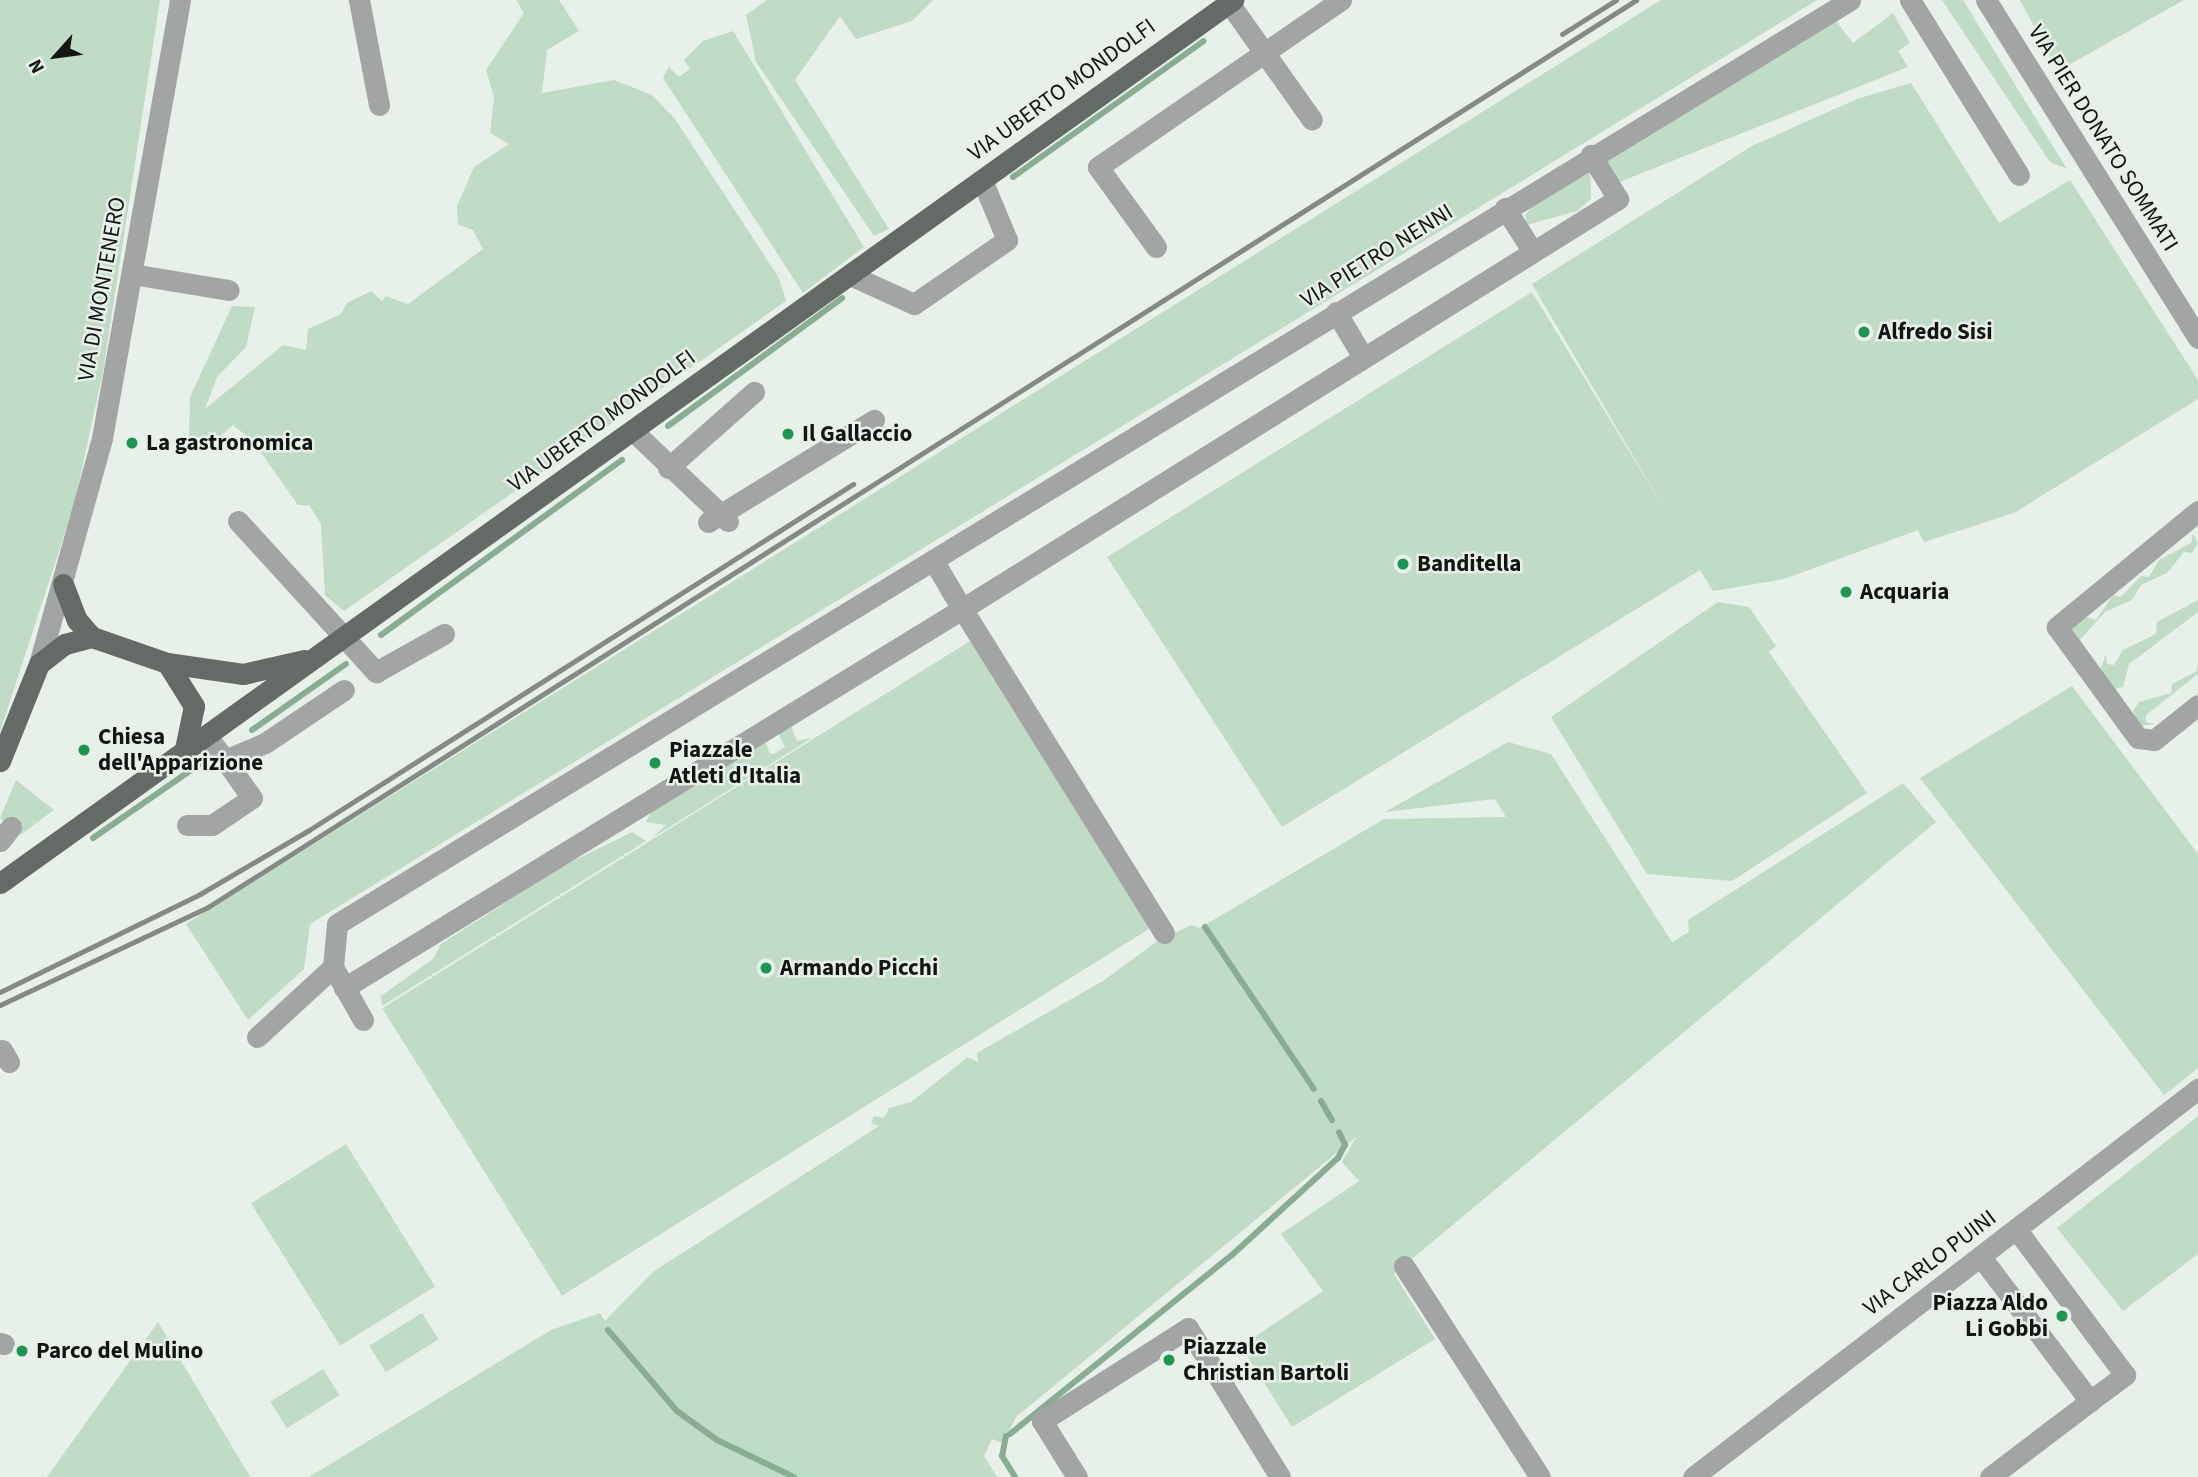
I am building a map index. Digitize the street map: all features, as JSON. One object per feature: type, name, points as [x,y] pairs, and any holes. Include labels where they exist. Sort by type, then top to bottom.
[{"type":"main road","name":"VIA UBERTO MONDOLFI","points":[[0,883],[208,738],[319,655],[1225,3]]},
{"type":"main road","points":[[62,584],[77,620],[92,637],[167,663],[249,674],[319,655]]},
{"type":"main road","points":[[39,664],[65,644],[92,637]]},
{"type":"main road","points":[[167,663],[194,706],[184,754]]},
{"type":"main road","name":"VIA DI MONTENERO","points":[[0,761],[39,664]]},
{"type":"street","name":"VIA DI MONTENERO","points":[[39,664],[102,438],[180,0]]},
{"type":"street","points":[[359,0],[379,105]]},
{"type":"street","points":[[1156,247],[1098,167],[1341,0]]},
{"type":"street","name":"VIA PIETRO NENNI","points":[[334,967],[337,924],[1591,155],[1850,0]]},
{"type":"street","points":[[1910,0],[2019,175]]},
{"type":"street","name":"VIA PIER DONATO SOMMATI","points":[[1986,0],[2198,338]]},
{"type":"street","points":[[1225,3],[1265,53],[1312,120]]},
{"type":"street","points":[[344,988],[962,609],[1618,199],[1591,155]]},
{"type":"street","points":[[850,275],[914,304],[1007,240],[982,180]]},
{"type":"street","points":[[1505,208],[1532,252]]},
{"type":"street","points":[[132,274],[229,290]]},
{"type":"street","points":[[1336,312],[1363,357]]},
{"type":"street","points":[[657,465],[754,392]]},
{"type":"street","points":[[633,431],[657,465],[719,519],[874,420]]},
{"type":"street","points":[[2198,511],[2057,626],[2138,738],[2154,740],[2198,705]]},
{"type":"street","points":[[238,521],[376,672],[444,634]]},
{"type":"street","points":[[933,560],[1164,933]]},
{"type":"street","points":[[225,760],[265,743],[344,690]]},
{"type":"street","points":[[187,825],[212,825],[252,798],[208,738]]},
{"type":"street","points":[[257,1037],[334,967],[363,1020]]},
{"type":"street","name":"VIA CARLO PUINI","points":[[1693,1477],[2017,1230],[2032,1205],[2198,1089]]},
{"type":"street","points":[[1990,1477],[2125,1374],[2017,1230]]},
{"type":"street","points":[[1981,1257],[2090,1401]]},
{"type":"street","points":[[1414,1270],[1540,1477]]},
{"type":"street","points":[[1077,1477],[1042,1421],[1188,1328],[1280,1477]]},
{"type":"green space","points":[[0,0],[160,0],[103,372],[74,505],[0,732]]},
{"type":"green space","points":[[516,0],[559,0],[579,31],[547,50],[542,93],[614,80],[652,95],[675,119],[779,278],[786,301],[344,611],[325,595],[321,524],[309,505],[298,505],[253,441],[233,425],[212,444],[196,446],[189,438],[190,397],[232,306],[255,307],[246,347],[217,377],[205,409],[283,345],[306,350],[308,329],[341,314],[347,303],[371,291],[382,301],[386,296],[408,304],[483,249],[473,230],[458,225],[457,206],[474,167],[509,144],[490,133],[494,97],[486,70],[524,13]]},
{"type":"green space","points":[[767,0],[933,0],[912,21],[856,39],[840,16],[795,80],[889,229],[874,236],[756,62],[746,15]]},
{"type":"green space","points":[[1661,0],[1817,0],[310,924],[304,969],[248,1020],[186,924]]},
{"type":"green space","points":[[1942,0],[1963,0],[2067,169],[2050,162]]},
{"type":"green space","points":[[2020,0],[2184,0],[2058,71]]},
{"type":"green space","points":[[1893,13],[1910,43],[1898,51],[1908,67],[1617,183],[1607,166],[1609,157],[1768,58],[1836,21],[1853,43]]},
{"type":"green space","points":[[733,31],[864,247],[803,293],[663,78],[669,67],[679,77],[690,69],[684,60],[703,41]]},
{"type":"green space","points":[[1911,83],[1999,223],[2070,180],[2198,380],[2198,399],[2014,513],[1924,542],[1918,530],[1784,579],[1713,591],[1700,570],[1282,827],[1107,557],[1532,292],[1668,515],[1532,284],[1752,146],[1857,99]]},
{"type":"green space","points":[[1590,168],[1591,199],[1577,211],[1527,225],[1525,215],[1535,203]]},
{"type":"green space","points":[[2193,534],[2198,543],[2192,553],[2184,552],[2167,573],[2141,585],[2132,600],[2105,612],[2078,642],[2068,626],[2083,616],[2096,620],[2113,595],[2121,597],[2141,576],[2149,577],[2159,560],[2191,543]]},
{"type":"green space","points":[[2198,600],[2198,612],[2129,664],[2123,687],[2115,689],[2099,673],[2106,654],[2107,664],[2114,665],[2123,650],[2156,634],[2157,622]]},
{"type":"green space","points":[[1718,602],[1749,607],[1776,646],[1769,652],[1867,793],[1732,881],[1647,874],[1551,717]]},
{"type":"green space","name":"Armando Picchi","points":[[970,641],[1150,928],[562,1296],[382,1008]]},
{"type":"green space","points":[[2198,663],[2198,674],[2146,715],[2146,722],[2156,724],[2139,726],[2133,711],[2139,702],[2171,693],[2172,684],[2197,671]]},
{"type":"green space","points":[[2072,686],[2198,854],[2198,1068],[2164,1095],[1920,778]]},
{"type":"green space","points":[[790,723],[797,741],[812,738],[652,838],[666,825],[646,822],[656,803],[723,768],[743,747],[754,757],[754,747],[765,741],[770,754],[776,753],[785,747],[777,731]]},
{"type":"green space","points":[[1508,742],[1551,754],[1672,942],[1689,932],[1688,920],[1903,783],[1936,822],[1394,1274],[1435,1339],[1292,1427],[1241,1346],[1323,1291],[1281,1234],[1359,1181],[1342,1162],[1356,1137],[1016,1417],[1003,1443],[992,1439],[984,1456],[997,1477],[309,1477],[551,1330],[600,1313],[605,1321],[653,1272],[879,1126],[871,1123],[874,1116],[884,1118],[889,1108],[911,1102],[968,1057],[978,1062],[977,1053],[1103,981],[1156,942],[1191,925],[1200,928],[1384,819],[1506,817],[1495,799],[1385,812]]},
{"type":"green space","points":[[16,780],[54,810],[20,835],[0,818]]},
{"type":"green space","points":[[632,832],[646,841],[382,1006],[381,996],[433,959],[441,944],[561,867]]},
{"type":"green space","points":[[2198,1116],[2198,1254],[2123,1311],[2057,1228]]},
{"type":"green space","points":[[346,1144],[435,1286],[340,1346],[251,1203]]},
{"type":"green space","points":[[422,1313],[438,1339],[386,1372],[369,1346]]},
{"type":"green space","points":[[158,1322],[250,1477],[47,1477]]},
{"type":"green space","points":[[323,1369],[339,1395],[287,1428],[270,1402]]},
{"type":"waterway","points":[[1013,177],[1204,41]]},
{"type":"waterway","points":[[668,426],[842,298]]},
{"type":"waterway","points":[[381,635],[622,460]]},
{"type":"waterway","points":[[252,730],[346,664]]},
{"type":"waterway","points":[[93,838],[200,764]]},
{"type":"waterway","points":[[1205,927],[1314,1089]]},
{"type":"waterway","points":[[1321,1101],[1332,1120]]},
{"type":"waterway","points":[[1010,1434],[1232,1255],[1338,1158],[1345,1145],[1339,1132]]},
{"type":"waterway","points":[[608,1330],[677,1411],[717,1440],[794,1477]]},
{"type":"waterway","points":[[1006,1436],[1002,1456],[1015,1477]]},
{"type":"railway","points":[[1562,34],[1616,0]]},
{"type":"railway","points":[[0,1005],[208,907],[1636,0]]},
{"type":"railway","points":[[0,992],[200,894],[309,830],[853,484]]},
{"type":"place","name":"Alfredo Sisi","points":[[1864,332]]},
{"type":"place","name":"Il Gallaccio","points":[[788,434]]},
{"type":"place","name":"La gastronomica","points":[[132,443]]},
{"type":"place","name":"Banditella","points":[[1403,564]]},
{"type":"place","name":"Acquaria","points":[[1846,592]]},
{"type":"place","name":"Chiesa dell'Apparizione","points":[[84,750]]},
{"type":"place","name":"Piazzale Atleti d'Italia","points":[[655,763]]},
{"type":"place","name":"Armando Picchi","points":[[766,968]]},
{"type":"place","name":"Piazza Aldo Li Gobbi","points":[[2062,1316]]},
{"type":"place","name":"Parco del Mulino","points":[[22,1351]]},
{"type":"place","name":"Piazzale Christian Bartoli","points":[[1169,1360]]}]
